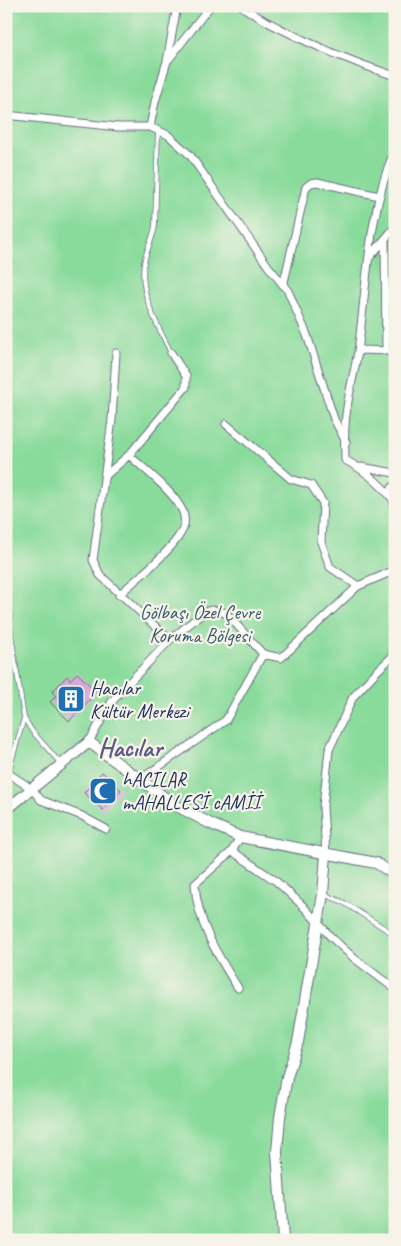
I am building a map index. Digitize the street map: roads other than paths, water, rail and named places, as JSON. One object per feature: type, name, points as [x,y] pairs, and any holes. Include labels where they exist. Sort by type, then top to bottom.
[{"type":"street","points":[[150,127],[167,61],[177,6]]},
{"type":"street","points":[[167,61],[210,6]]},
{"type":"street","points":[[242,6],[252,14],[299,38],[365,66],[395,76]]},
{"type":"street","points":[[6,115],[118,127],[150,127],[168,135],[190,155],[288,292],[307,335],[334,419],[346,442]]},
{"type":"street","points":[[395,150],[387,166],[376,206],[358,350],[344,426],[346,442],[345,460],[360,467],[395,473]]},
{"type":"street","points":[[282,284],[308,185],[317,182],[379,196]]},
{"type":"street","points":[[370,258],[395,227]]},
{"type":"street","points":[[385,239],[386,351]]},
{"type":"street","points":[[358,350],[395,351]]},
{"type":"street","points":[[116,353],[112,420],[93,560],[100,576],[170,640]]},
{"type":"street","points":[[105,476],[129,455],[186,387],[186,376],[171,353]]},
{"type":"street","points":[[226,424],[291,479],[311,485],[323,503],[321,542],[330,567],[358,586]]},
{"type":"street","points":[[119,594],[154,564],[180,535],[185,519],[178,502],[129,455]]},
{"type":"street","points":[[360,467],[394,500]]},
{"type":"street","points":[[395,485],[392,488],[395,513]]},
{"type":"street","points":[[6,810],[89,742],[111,703],[119,693],[170,640],[207,611],[220,610],[226,613],[263,654],[281,658],[358,586],[395,570]]},
{"type":"street","points":[[141,779],[226,720],[263,654]]},
{"type":"street","points":[[284,1240],[277,1152],[280,1117],[287,1077],[298,1042],[323,894],[326,854],[323,807],[329,750],[353,697],[395,654]]},
{"type":"street","points":[[89,742],[175,805],[240,837],[376,863],[393,872]]},
{"type":"street","points":[[7,772],[32,789],[41,800],[82,816],[106,829]]},
{"type":"street","points":[[238,988],[212,947],[200,912],[195,884],[232,851],[240,837]]},
{"type":"street","points":[[232,851],[276,881],[355,959],[394,988]]},
{"type":"street","points":[[393,1240],[395,1220]]},
{"type":"lane","points":[[158,130],[155,226],[153,238],[144,261],[144,276],[147,299],[171,353]]},
{"type":"lane","points":[[9,606],[11,634],[24,718],[32,731],[62,764]]},
{"type":"lane","points":[[7,772],[24,718]]},
{"type":"lane","points":[[323,894],[343,902],[395,935]]},
{"type":"place","name":"Hacılar Kültür Merkezi","points":[[71,699]]},
{"type":"place","name":"hACILAR mAHALLESİ cAMİİ","points":[[103,791]]},
{"type":"district","name":"Hacılar","points":[[130,748]]},
{"type":"park label","name":"Gölbaşı Özel Çevre Koruma Bölgesi","points":[[200,624]]}]
